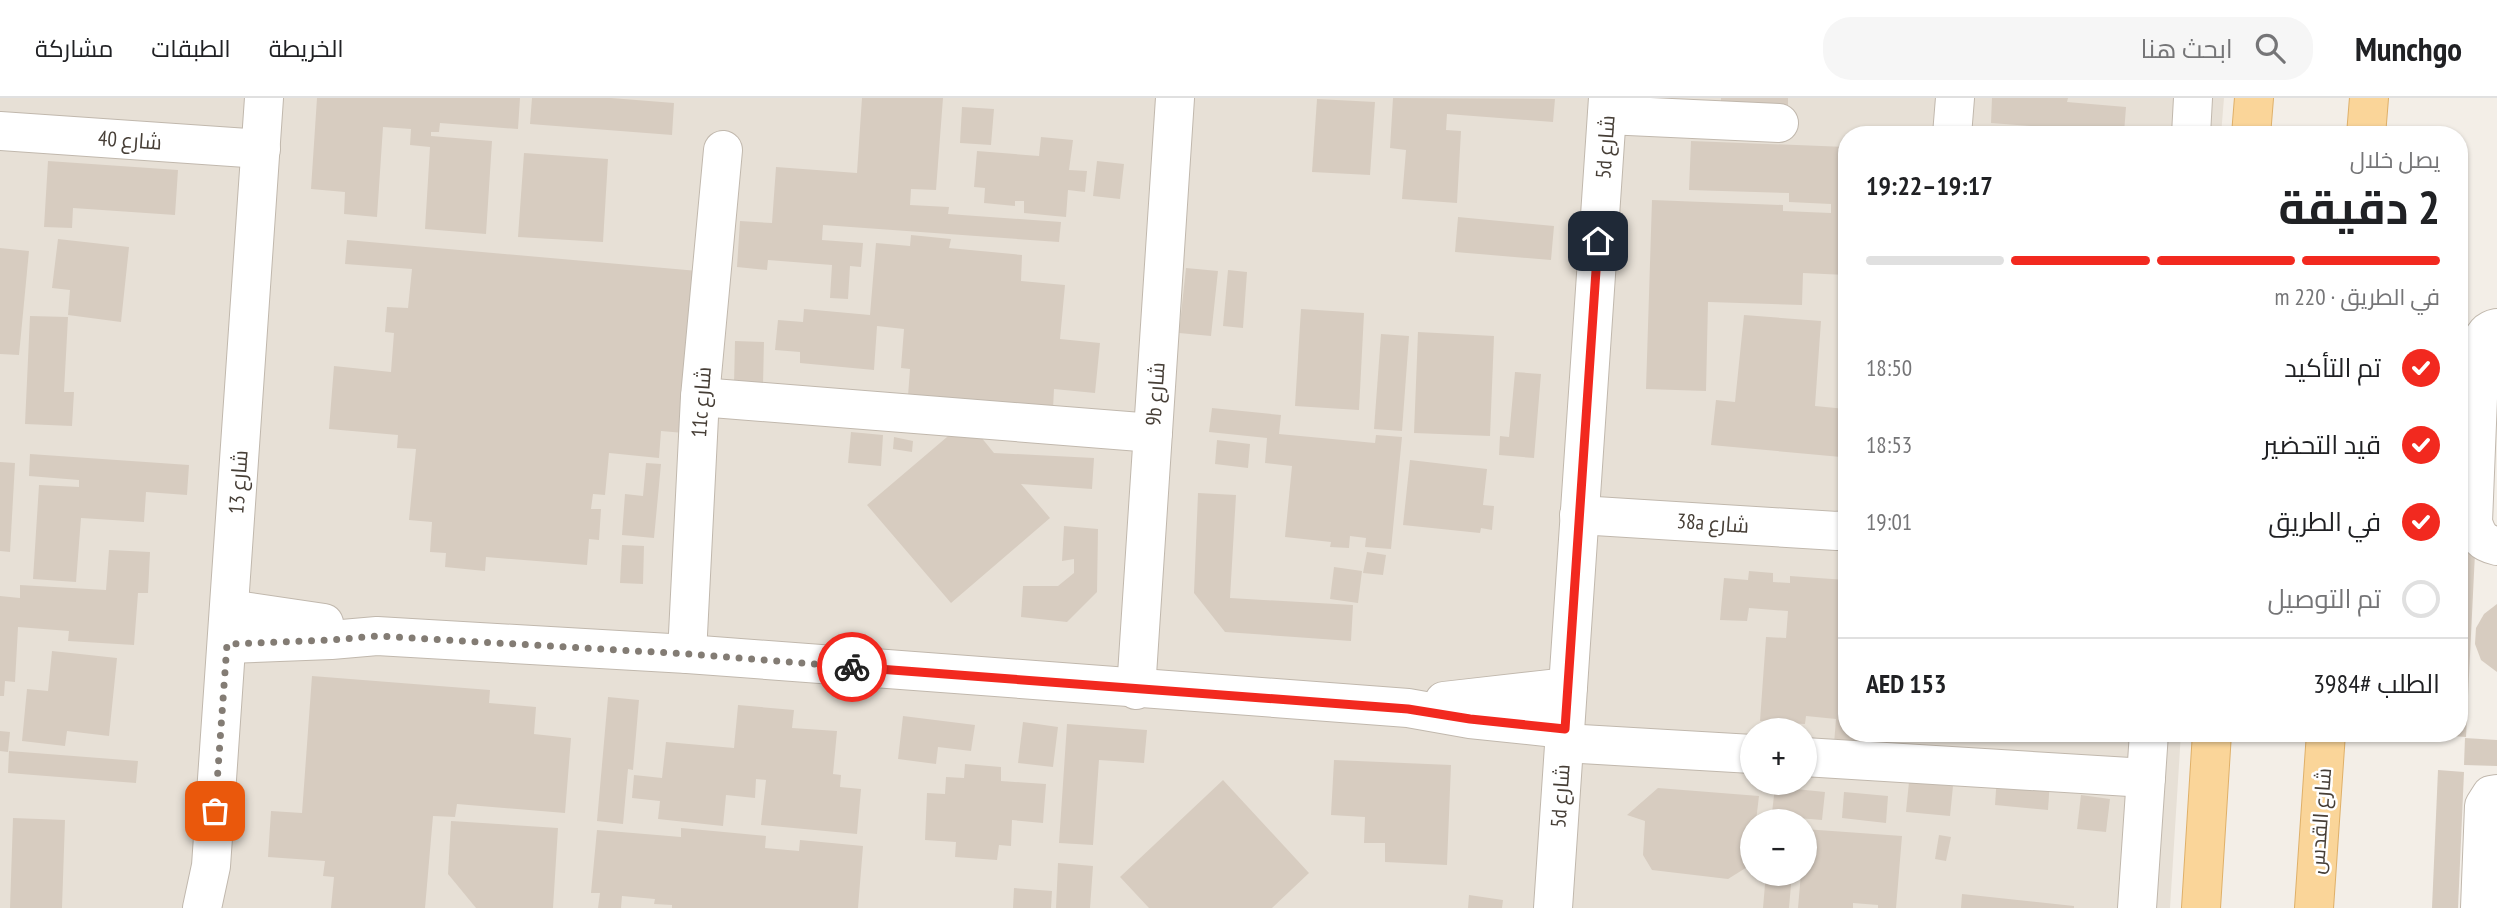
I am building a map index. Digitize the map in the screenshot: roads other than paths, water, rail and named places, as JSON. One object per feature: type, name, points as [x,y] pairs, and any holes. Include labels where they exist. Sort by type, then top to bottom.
[{"type":"main road","points":[[2252,126],[2254,98]]},
{"type":"main road","points":[[2367,126],[2369,98]]},
{"type":"main road","points":[[2201,908],[2211,742]]},
{"type":"main road","name":"شارع القدس","points":[[2314,908],[2325,742]]},
{"type":"street","name":"شارع 13","points":[[202,908],[211,866],[264,98]]},
{"type":"street","name":"9b شارع","points":[[1136,690],[1175,98]]},
{"type":"street","points":[[1953,126],[1955,98]]},
{"type":"street","points":[[2191,126],[2193,98]]},
{"type":"street","points":[[1607,106],[1779,123]]},
{"type":"street","name":"5d شارع","points":[[1553,908],[1607,106]]},
{"type":"street","name":"شارع 40","points":[[0,131],[261,149]]},
{"type":"street","name":"11c شارع","points":[[688,654],[700,397],[723,150]]},
{"type":"street","points":[[2497,328],[2491,329],[2483,337],[2480,349],[2473,522],[2477,535],[2484,542],[2497,546]]},
{"type":"street","points":[[700,397],[1153,433]]},
{"type":"street","name":"38a شارع","points":[[1579,515],[1838,531]]},
{"type":"street","points":[[228,627],[332,624],[377,636],[688,654],[1408,709],[1564,736],[1740,753]]},
{"type":"street","points":[[1408,709],[1472,697],[1568,687]]},
{"type":"street","points":[[2137,908],[2148,742]]},
{"type":"street","points":[[1817,758],[2146,778]]},
{"type":"street","points":[[2480,908],[2484,806],[2491,795],[2497,794]]},
{"type":"street","name":"شارع 13","points":[[211,866],[216,908]]}]
